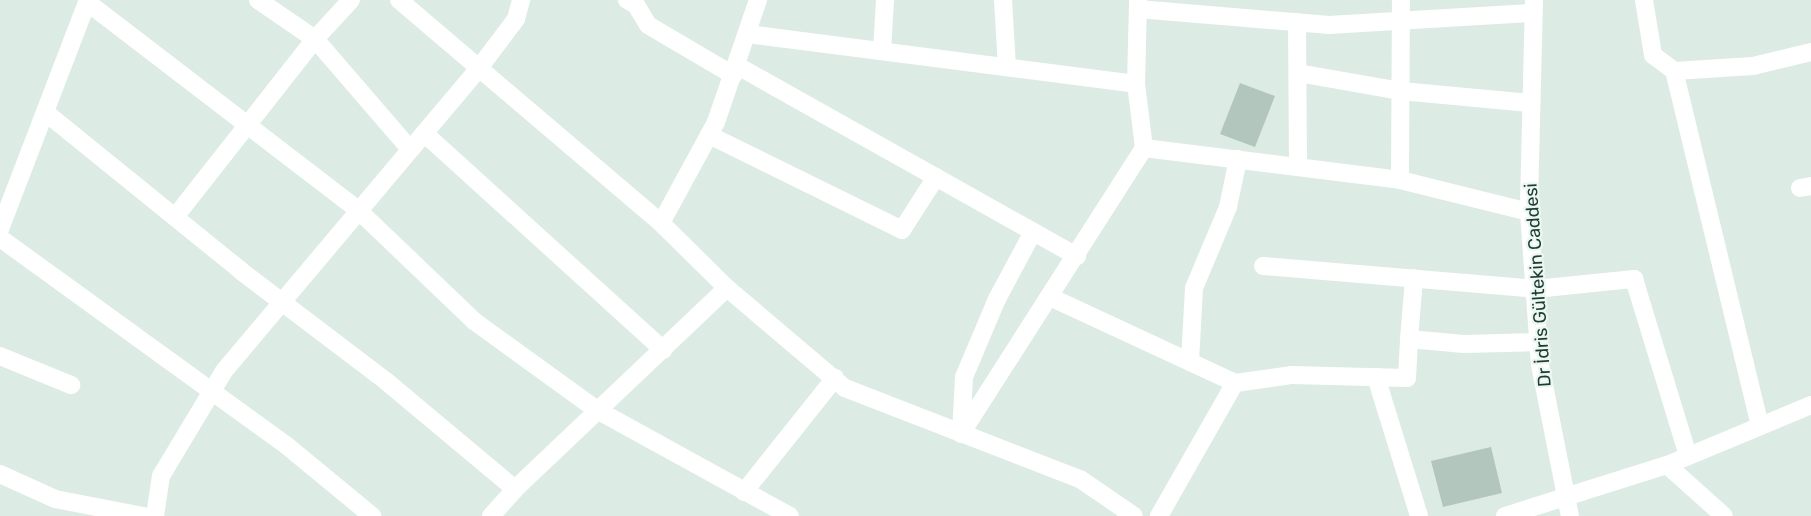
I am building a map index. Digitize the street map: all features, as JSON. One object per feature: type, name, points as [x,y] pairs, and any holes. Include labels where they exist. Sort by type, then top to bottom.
[{"type":"street","points":[[258,0],[315,39],[410,149]]},
{"type":"street","points":[[175,218],[315,39],[351,0]]},
{"type":"street","points":[[399,0],[661,223],[727,288],[845,388],[1080,478],[1134,516]]},
{"type":"street","points":[[155,516],[161,476],[212,391],[358,210],[479,68],[516,19],[521,0]]},
{"type":"street","points":[[627,0],[644,8],[648,25],[936,177],[1077,256]]},
{"type":"street","points":[[661,223],[709,135],[758,0]]},
{"type":"street","points":[[882,51],[885,0]]},
{"type":"street","points":[[1003,0],[1006,67]]},
{"type":"street","points":[[1400,180],[1401,0]]},
{"type":"street","points":[[1644,0],[1653,55],[1674,71],[1760,426]]},
{"type":"street","points":[[0,229],[88,1],[358,210],[474,321],[597,410],[790,516]]},
{"type":"street","points":[[961,434],[1144,148],[1136,84],[1138,5],[1329,25],[1534,7]]},
{"type":"street","name":"Dr İdris Gültekin Caddesi","points":[[1534,7],[1529,212],[1539,342],[1570,516]]},
{"type":"street","points":[[1297,22],[1298,167]]},
{"type":"street","points":[[747,34],[1136,84]]},
{"type":"street","points":[[1674,71],[1754,66],[1811,52]]},
{"type":"street","points":[[1298,73],[1401,91],[1531,103]]},
{"type":"street","points":[[45,112],[175,218],[387,382],[515,489]]},
{"type":"street","points":[[424,133],[663,350]]},
{"type":"street","points":[[709,135],[902,230],[936,177]]},
{"type":"street","points":[[1144,148],[1400,180],[1529,212]]},
{"type":"street","points":[[1190,362],[1194,288],[1228,207],[1238,159]]},
{"type":"street","points":[[961,434],[964,377],[997,299],[1033,231]]},
{"type":"street","points":[[0,238],[286,445],[372,516]]},
{"type":"street","points":[[1263,266],[1535,289],[1634,279],[1688,456]]},
{"type":"street","points":[[1050,297],[1235,383],[1292,375],[1407,378],[1414,278]]},
{"type":"street","points":[[491,516],[515,489],[727,288]]},
{"type":"street","points":[[1409,339],[1464,344],[1539,342]]},
{"type":"street","points":[[0,356],[70,385]]},
{"type":"street","points":[[1376,377],[1419,516]]},
{"type":"street","points":[[744,492],[835,378]]},
{"type":"street","points":[[1159,516],[1235,383]]},
{"type":"street","points":[[1505,516],[1667,465],[1811,405]]},
{"type":"street","points":[[1667,465],[1724,516]]},
{"type":"street","points":[[0,474],[55,500],[143,516]]},
{"type":"building","points":[[1240,83],[1275,96],[1255,147],[1220,134]]},
{"type":"building","points":[[1491,447],[1502,493],[1443,507],[1431,461]]}]
